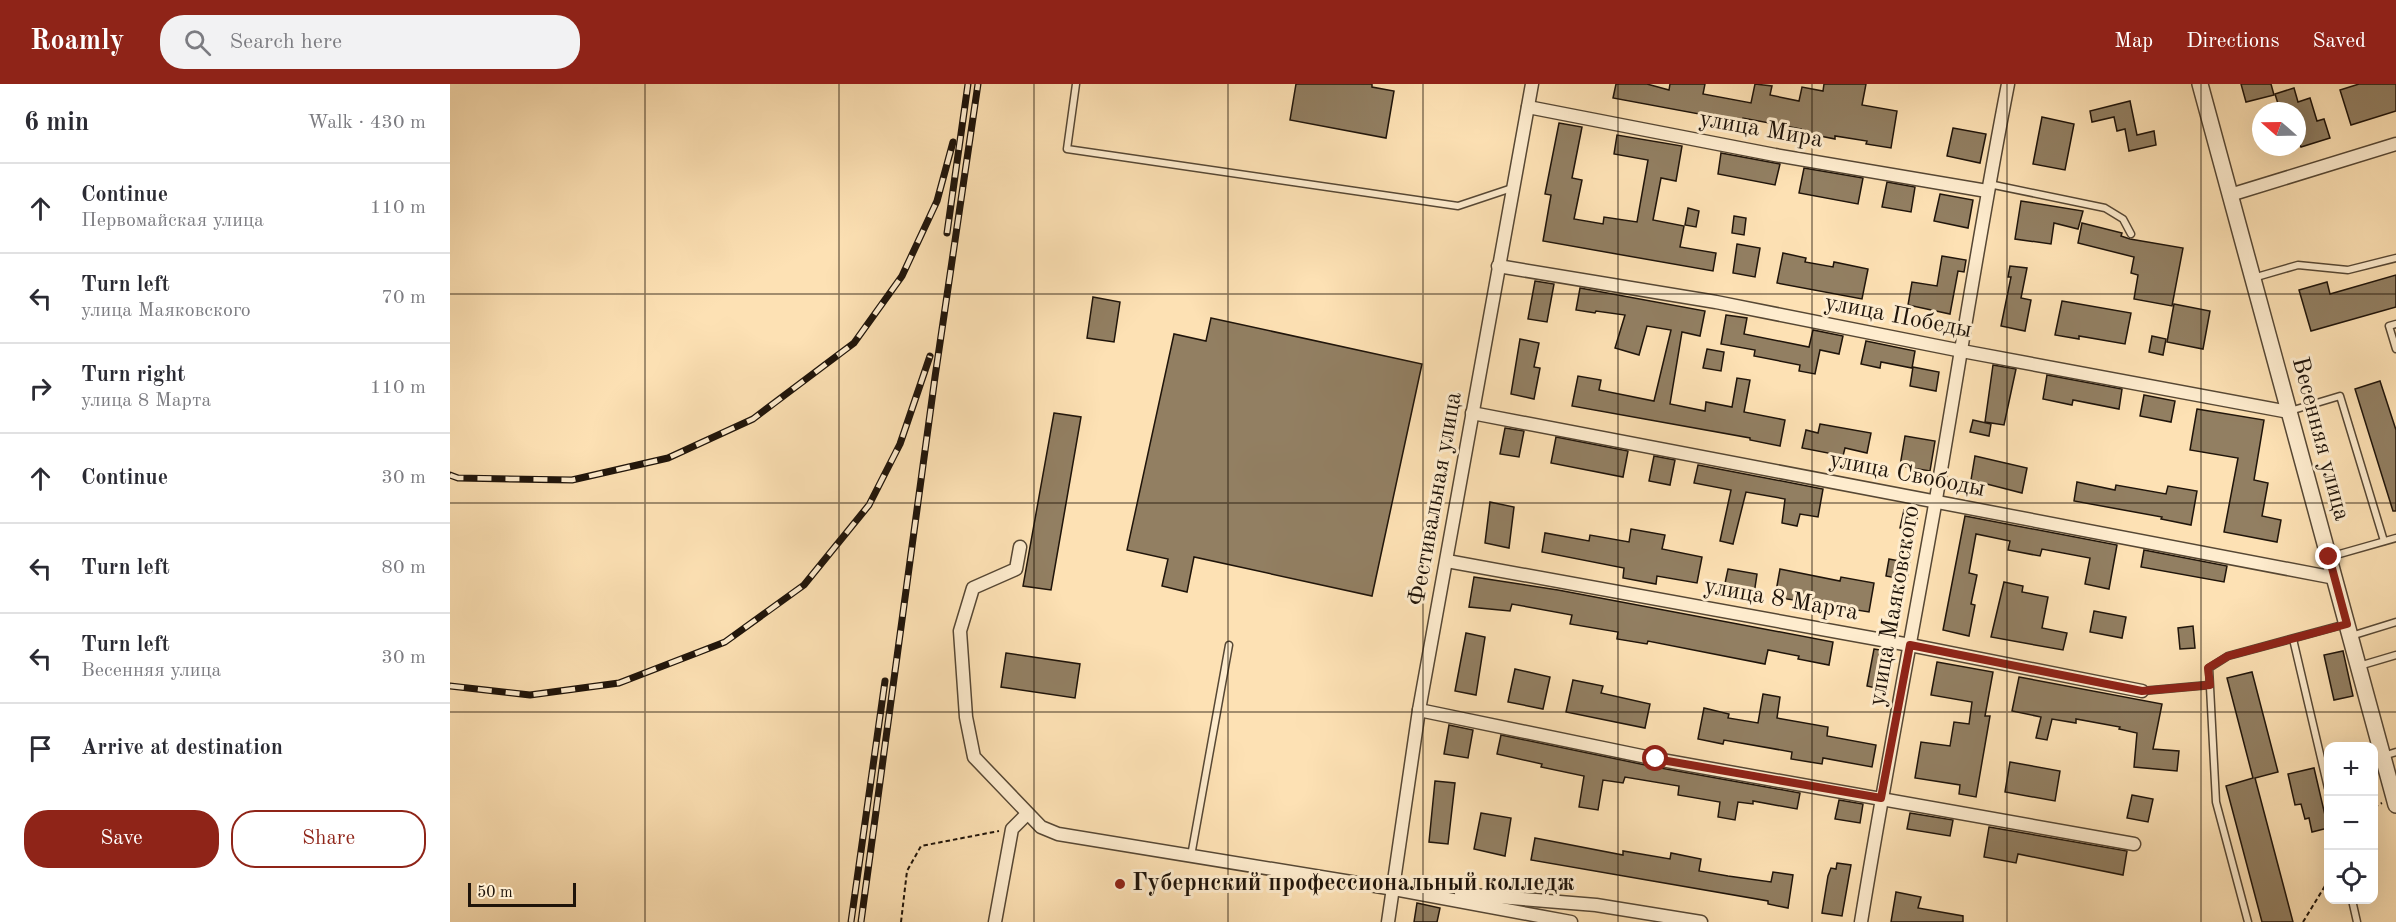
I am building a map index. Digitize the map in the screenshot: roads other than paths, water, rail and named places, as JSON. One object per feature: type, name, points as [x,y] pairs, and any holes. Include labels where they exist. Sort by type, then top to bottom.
[{"type":"street","name":"Фестивальная улица","points":[[1388,922],[1419,710],[1532,84]]},
{"type":"street","name":"улица Маяковского","points":[[1861,922],[2008,84]]},
{"type":"street","name":"Весенняя улица","points":[[2200,84],[2358,666],[2389,754],[2395,800]]},
{"type":"street","name":"улица Мира","points":[[1528,108],[1775,155],[1988,188]]},
{"type":"street","points":[[2230,195],[2396,144]]},
{"type":"street","name":"улица Победы","points":[[1498,266],[1716,302],[2289,412]]},
{"type":"street","name":"улица Свободы","points":[[1472,413],[2335,578]]},
{"type":"street","points":[[1020,547],[1016,569],[973,588],[960,631],[966,717],[974,757],[1041,827],[1058,834],[1394,889],[1571,922]]},
{"type":"street","name":"улица 8 Марта","points":[[1447,561],[1910,645],[2142,691]]},
{"type":"street","points":[[1419,710],[1656,759],[2134,844]]},
{"type":"street","points":[[995,922],[1012,829],[1027,814]]},
{"type":"street","points":[[1394,889],[1596,905],[1701,922]]},
{"type":"lane","points":[[1076,84],[1067,149],[1458,206],[1513,188]]},
{"type":"lane","points":[[1988,188],[2105,208],[2123,219],[2131,234]]},
{"type":"lane","points":[[2253,278],[2298,265],[2348,270],[2396,258]]},
{"type":"lane","points":[[2396,324],[2389,326],[2396,349]]},
{"type":"lane","points":[[2289,412],[2340,396],[2384,541]]},
{"type":"lane","points":[[2329,557],[2396,538]]},
{"type":"lane","points":[[2248,922],[2216,802],[2208,668],[2228,656],[2294,639],[2396,622]]},
{"type":"lane","points":[[2294,639],[2324,770]]},
{"type":"lane","points":[[1191,856],[1229,645]]},
{"type":"lane","points":[[2358,666],[2396,655]]},
{"type":"lane","points":[[2142,691],[2210,685]]},
{"type":"lane","points":[[2353,904],[2357,922]]},
{"type":"railway","points":[[947,233],[968,84]]},
{"type":"railway","points":[[861,922],[935,377],[978,84]]},
{"type":"railway","points":[[450,475],[458,478],[572,480],[668,458],[753,419],[854,343],[902,276],[937,201],[953,142]]},
{"type":"railway","points":[[450,686],[530,695],[619,683],[725,642],[804,585],[869,505],[900,444],[930,356]]},
{"type":"railway","points":[[851,922],[885,681]]},
{"type":"place","name":"Губернский профессиональный колледж","points":[[1120,884]]}]
